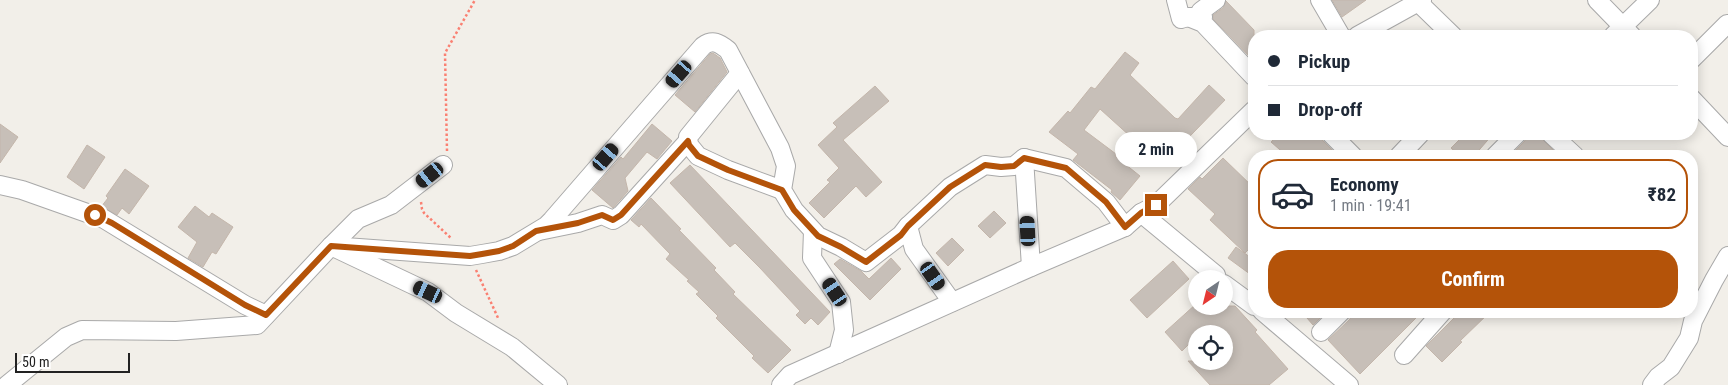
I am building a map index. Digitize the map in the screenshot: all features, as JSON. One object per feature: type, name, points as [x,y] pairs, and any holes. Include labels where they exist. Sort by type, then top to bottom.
[{"type":"street","points":[[1176,0],[1181,19],[1203,17],[1202,11],[1216,0]]},
{"type":"street","points":[[1320,0],[1338,30]]},
{"type":"street","points":[[1597,0],[1620,30]]},
{"type":"street","points":[[1625,30],[1650,0]]},
{"type":"street","points":[[1368,30],[1420,1],[1447,30]]},
{"type":"street","points":[[1188,17],[1203,23],[1248,71]]},
{"type":"street","points":[[1698,53],[1727,24]]},
{"type":"street","points":[[331,246],[470,256],[499,251],[513,246],[552,220],[703,46],[714,42],[728,50],[780,148],[786,166],[782,190]]},
{"type":"street","points":[[536,231],[578,223],[602,215],[613,220],[621,215],[688,141],[688,137],[740,72]]},
{"type":"street","points":[[1698,105],[1728,135]]},
{"type":"street","points":[[781,385],[790,375],[1125,227],[1141,213],[1156,205],[1248,116]]},
{"type":"street","points":[[1337,140],[1346,150]]},
{"type":"street","points":[[1405,150],[1414,140]]},
{"type":"street","points":[[1501,150],[1511,140]]},
{"type":"street","points":[[1557,140],[1568,150]]},
{"type":"street","points":[[688,141],[698,156],[728,170],[782,190],[794,210],[818,236],[866,262],[901,235],[908,226],[950,187],[985,165],[1014,166],[1024,158]]},
{"type":"street","points":[[1024,158],[1066,168],[1106,202],[1125,227]]},
{"type":"street","points":[[1024,158],[1031,267]]},
{"type":"street","points":[[6,383],[66,337],[82,330],[176,331],[257,325],[358,219],[392,206],[443,165]]},
{"type":"street","points":[[0,185],[22,190],[104,219],[245,305],[266,315]]},
{"type":"street","points":[[1141,213],[1211,270]]},
{"type":"street","points":[[908,226],[914,249],[952,302]]},
{"type":"street","points":[[813,231],[812,258],[842,302],[844,330],[838,354]]},
{"type":"street","points":[[331,246],[428,292],[456,313],[512,347],[558,385]]},
{"type":"street","points":[[1698,311],[1728,256]]},
{"type":"street","points":[[1233,291],[1248,302]]},
{"type":"street","points":[[1270,318],[1349,385]]},
{"type":"street","points":[[1321,332],[1335,318]]},
{"type":"street","points":[[1404,355],[1438,318]]},
{"type":"street","points":[[1652,385],[1658,376],[1671,367],[1689,338],[1695,318]]},
{"type":"path","points":[[443,165],[447,151],[446,53],[475,0]]},
{"type":"path","points":[[422,199],[424,213],[470,256],[500,322]]},
{"type":"building","points":[[1332,0],[1366,0],[1342,17]]},
{"type":"building","points":[[1226,1],[1254,30],[1248,30],[1248,55],[1213,19],[1213,15],[1223,8]]},
{"type":"building","points":[[1125,52],[1139,63],[1130,75],[1175,118],[1178,119],[1209,85],[1225,100],[1162,165],[1100,109],[1084,130],[1116,154],[1115,156],[1140,176],[1120,200],[1111,192],[1112,190],[1073,160],[1078,154],[1049,132],[1068,111],[1070,113],[1091,87],[1095,89]]},
{"type":"building","points":[[713,53],[720,58],[727,72],[695,112],[675,95],[710,54]]},
{"type":"building","points":[[875,86],[889,101],[843,140],[882,182],[866,197],[856,186],[824,218],[809,203],[830,182],[827,180],[839,168],[818,145],[837,127],[833,123]]},
{"type":"building","points":[[0,124],[18,137],[0,163]]},
{"type":"building","points":[[652,124],[672,141],[657,159],[647,152],[625,178],[628,191],[613,208],[592,190],[621,157],[623,159]]},
{"type":"building","points":[[1273,140],[1322,140],[1332,150],[1280,150],[1271,142]]},
{"type":"building","points":[[1459,140],[1488,140],[1479,150],[1453,150],[1451,148]]},
{"type":"building","points":[[1543,140],[1553,150],[1516,150],[1525,141]]},
{"type":"building","points":[[87,145],[105,157],[84,189],[67,177]]},
{"type":"building","points":[[1223,158],[1248,182],[1248,250],[1245,253],[1210,220],[1215,214],[1188,189],[1200,177],[1202,179]]},
{"type":"building","points":[[690,165],[830,312],[818,325],[811,318],[805,324],[796,315],[800,311],[760,268],[735,243],[730,247],[670,183]]},
{"type":"building","points":[[125,169],[149,186],[129,214],[122,208],[117,215],[101,207],[108,198],[106,196]]},
{"type":"building","points":[[651,198],[716,268],[714,270],[735,292],[733,294],[791,350],[768,373],[752,358],[754,356],[716,318],[718,316],[696,294],[699,292],[687,281],[689,280],[666,259],[670,254],[641,224],[639,227],[631,220]]},
{"type":"building","points":[[195,206],[209,217],[212,213],[233,227],[216,254],[212,252],[203,267],[188,258],[197,242],[178,227]]},
{"type":"building","points":[[994,211],[1006,223],[990,238],[978,226]]},
{"type":"building","points":[[952,238],[964,250],[948,266],[936,253]]},
{"type":"building","points":[[1236,247],[1248,256],[1248,273],[1228,258]]},
{"type":"building","points":[[891,258],[901,269],[870,300],[834,264],[840,259],[861,271],[869,279]]},
{"type":"building","points":[[1173,261],[1188,278],[1147,318],[1130,300]]},
{"type":"building","points":[[1233,306],[1235,306],[1288,369],[1269,385],[1210,385],[1196,370],[1233,370],[1233,325],[1188,325],[1188,345],[1182,351],[1165,332],[1188,311],[1188,315],[1233,315]]},
{"type":"building","points":[[1307,318],[1320,318],[1313,325]]},
{"type":"building","points":[[1416,318],[1360,374],[1328,340],[1350,319]]},
{"type":"building","points":[[1454,318],[1484,318],[1442,362],[1426,346]]},
{"type":"route","points":[[95,215],[112,223],[245,305],[266,315],[331,246],[470,256],[499,251],[513,246],[536,231],[578,223],[602,215],[613,220],[621,215],[688,141],[698,156],[728,170],[782,190],[794,210],[818,236],[866,262],[901,235],[908,226],[950,187],[985,165],[1014,166],[1024,158],[1066,168],[1106,202],[1125,227],[1141,213],[1156,205]]}]
